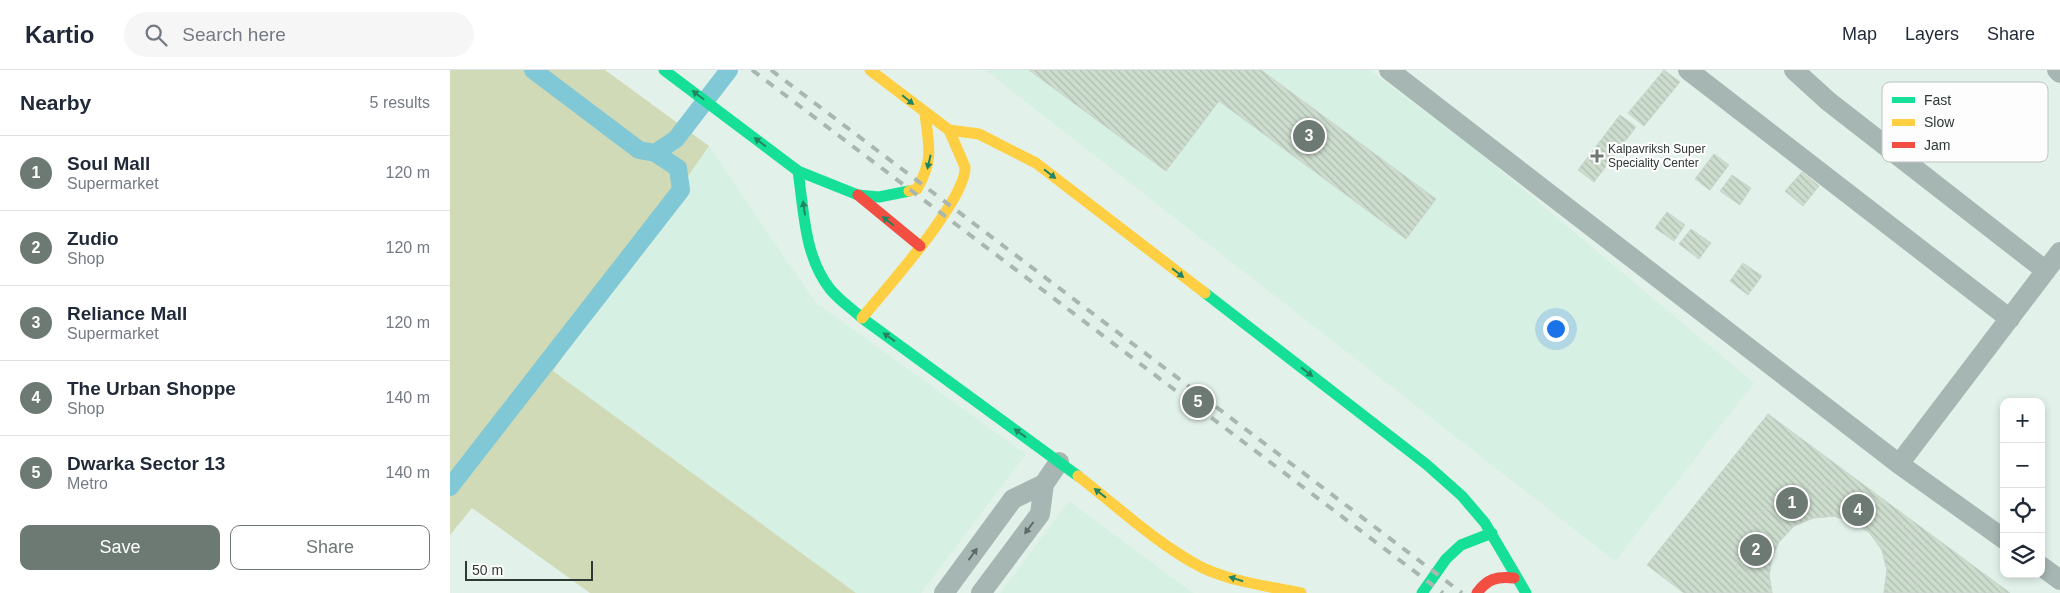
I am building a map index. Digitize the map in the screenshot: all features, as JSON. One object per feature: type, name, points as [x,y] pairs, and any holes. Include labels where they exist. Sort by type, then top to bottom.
[{"type":"street","points":[[664,70],[798,171],[858,195],[879,197],[896,195],[916,189],[926,173],[932,148],[925,114]]},
{"type":"street","points":[[870,70],[925,114],[949,130],[979,134],[1036,163],[1426,464],[1472,505],[1492,533],[1514,578],[1526,593]]},
{"type":"street","points":[[1389,70],[1899,464],[2000,536]]},
{"type":"street","points":[[1688,70],[2010,319]]},
{"type":"street","points":[[1794,70],[1828,101],[1882,143]]},
{"type":"street","points":[[862,318],[920,246],[961,187],[965,175],[963,162],[949,130]]},
{"type":"street","points":[[1906,162],[2046,271]]},
{"type":"street","points":[[798,171],[807,234],[814,264],[831,290],[862,318],[1059,462],[1168,546],[1202,567],[1239,580],[1301,593]]},
{"type":"street","points":[[858,195],[920,246]]},
{"type":"street","points":[[1899,464],[2060,252]]},
{"type":"street","points":[[981,593],[1040,514],[1044,484],[1059,462]]},
{"type":"street","points":[[944,593],[1013,499],[1044,484]]},
{"type":"street","points":[[1422,593],[1446,559],[1461,545],[1492,533]]},
{"type":"street","points":[[2045,569],[2060,580]]},
{"type":"street","points":[[1477,593],[1482,584],[1490,578],[1502,576],[1514,578]]},
{"type":"shaded area","points":[[450,70],[605,70],[709,146],[553,371],[856,593],[590,593],[472,508],[450,535]]},
{"type":"shaded area","points":[[985,70],[1369,70],[1475,149],[1754,383],[1615,561]]},
{"type":"shaded area","points":[[709,146],[815,302],[1026,454],[921,593],[856,593],[553,371]]},
{"type":"shaded area","points":[[1069,501],[1193,593],[1000,593]]},
{"type":"building","points":[[1029,70],[1261,70],[1436,199],[1406,239],[1219,101],[1166,171]]},
{"type":"building","points":[[1664,70],[1680,82],[1644,126],[1628,113]]},
{"type":"building","points":[[1620,115],[1636,127],[1594,182],[1578,170]]},
{"type":"building","points":[[1714,154],[1729,165],[1710,190],[1695,179]]},
{"type":"building","points":[[1802,172],[1819,186],[1803,206],[1785,191]]},
{"type":"building","points":[[1732,175],[1751,188],[1740,205],[1720,191]]},
{"type":"building","points":[[1667,212],[1685,225],[1674,241],[1655,228]]},
{"type":"building","points":[[1691,229],[1711,243],[1699,259],[1679,244]]},
{"type":"building","points":[[1743,263],[1762,276],[1748,295],[1730,281]]},
{"type":"building","points":[[1768,414],[2010,593],[1884,593],[1887,570],[1882,550],[1870,533],[1853,522],[1834,516],[1813,518],[1794,526],[1779,542],[1772,557],[1769,576],[1772,593],[1684,593],[1647,565]]},
{"type":"building","points":[[1815,485],[1846,486],[1875,498],[1899,518],[1913,546],[1918,576],[1915,593],[1884,593],[1887,570],[1882,550],[1870,533],[1853,522],[1834,516],[1813,518],[1794,526],[1779,542],[1772,557],[1769,576],[1772,593],[1738,593],[1737,562],[1745,535],[1762,511],[1785,494]]},
{"type":"waterway","points":[[533,70],[639,150],[655,153],[676,139],[729,70]]},
{"type":"waterway","points":[[450,487],[681,190],[678,168],[655,153]]},
{"type":"railway","points":[[752,70],[1443,593]]},
{"type":"railway","points":[[771,70],[1462,593]]},
{"type":"traffic: fast","points":[[664,70],[798,171],[858,195],[879,197],[909,191]]},
{"type":"traffic: fast","points":[[798,171],[806,233],[810,248],[821,276],[841,301],[1078,476]]},
{"type":"traffic: fast","points":[[1205,293],[1426,464],[1462,496],[1485,523],[1526,593]]},
{"type":"traffic: fast","points":[[1422,593],[1446,559],[1461,545],[1492,533]]},
{"type":"traffic: slow","points":[[870,70],[949,130],[979,134],[1036,163],[1205,293]]},
{"type":"traffic: slow","points":[[909,191],[917,189],[928,161],[929,144],[925,114]]},
{"type":"traffic: slow","points":[[862,318],[905,267],[939,222],[962,182],[965,167],[949,130]]},
{"type":"traffic: slow","points":[[1078,476],[1153,536],[1201,567],[1238,580],[1301,593]]},
{"type":"traffic: jam","points":[[858,195],[920,246]]},
{"type":"traffic: jam","points":[[1477,593],[1485,584],[1493,580],[1514,578]]},
{"type":"place","name":"Reliance Mall","points":[[1309,136]]},
{"type":"place","name":"Kalpavriksh Super Speciality Center","points":[[1597,156]]},
{"type":"place","name":"Dwarka Sector 13","points":[[1198,402]]},
{"type":"place","name":"Soul Mall","points":[[1792,503]]},
{"type":"place","name":"The Urban Shoppe","points":[[1858,510]]},
{"type":"place","name":"Zudio","points":[[1756,550]]}]
